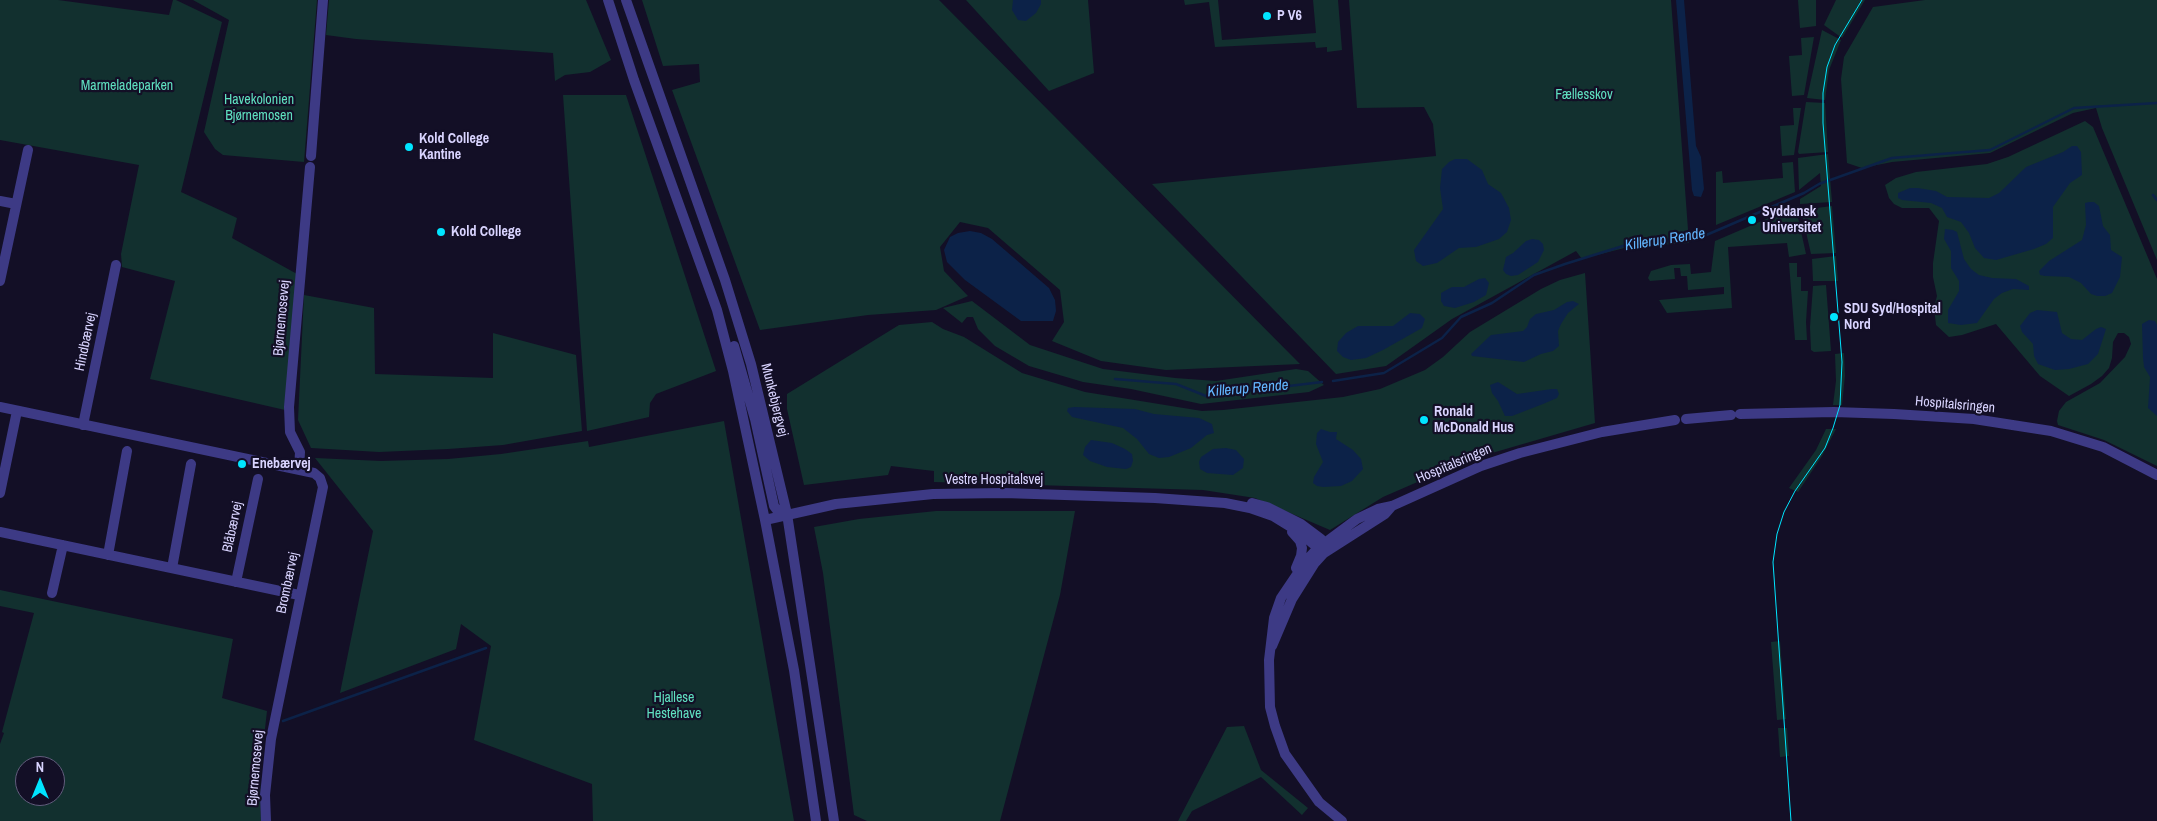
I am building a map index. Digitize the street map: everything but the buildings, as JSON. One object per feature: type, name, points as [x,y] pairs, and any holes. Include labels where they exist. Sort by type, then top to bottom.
[{"type":"street","name":"Bjørnemosevej","points":[[299,470],[300,452],[290,432],[288,407],[323,0]]},
{"type":"street","points":[[608,0],[634,80],[717,310],[741,400],[794,670],[816,821]]},
{"type":"street","name":"Munkebjergvej","points":[[626,0],[725,280],[751,364],[787,514],[834,821]]},
{"type":"street","points":[[0,281],[28,150]]},
{"type":"street","points":[[0,201],[16,204]]},
{"type":"street","name":"Hindbærvej","points":[[83,424],[116,265]]},
{"type":"street","points":[[706,278],[718,294],[755,419],[774,506],[777,510],[787,514]]},
{"type":"street","points":[[0,407],[299,470]]},
{"type":"street","points":[[0,493],[17,410]]},
{"type":"street","name":"Hospitalsringen","points":[[1686,419],[1736,415],[1838,412],[1974,419],[2051,430],[2079,438],[2103,447],[2157,475]]},
{"type":"street","name":"Hospitalsringen","points":[[1342,821],[1319,802],[1285,754],[1270,707],[1268,678],[1271,647],[1270,633],[1274,618],[1287,590],[1306,561],[1357,519],[1378,509],[1392,506],[1481,466],[1520,453],[1602,432],[1675,420]]},
{"type":"street","points":[[108,555],[127,451]]},
{"type":"street","points":[[172,568],[191,464]]},
{"type":"street","name":"Brombærvej","points":[[275,717],[323,487],[320,478],[314,472],[299,470]]},
{"type":"street","name":"Blåbærvej","points":[[236,582],[258,478]]},
{"type":"street","name":"Vestre Hospitalsvej","points":[[765,520],[836,504],[934,494],[1004,493],[1155,498],[1225,503],[1250,508],[1273,516],[1324,546]]},
{"type":"street","points":[[1225,503],[1272,521],[1295,534],[1300,541],[1302,556],[1289,578],[1287,590]]},
{"type":"street","points":[[0,532],[299,596]]},
{"type":"street","points":[[52,593],[63,545]]},
{"type":"street","name":"Hospitalsringen","points":[[1271,647],[1300,586],[1324,546]]},
{"type":"street","name":"Bjørnemosevej","points":[[266,821],[267,767],[275,717]]},
{"type":"green space","name":"Marmeladeparken","points":[[0,0],[58,0],[169,15],[173,0],[176,0],[222,22],[181,192],[237,218],[232,238],[297,274],[285,410],[150,379],[175,281],[122,267],[121,254],[139,165],[0,140]]},
{"type":"green space","name":"Havekolonien Bjørnemosen","points":[[193,0],[317,0],[304,162],[223,155],[215,149],[204,132],[229,20]]},
{"type":"green space","points":[[329,0],[586,0],[611,60],[590,72],[565,75],[555,81],[553,53],[356,39],[326,35]]},
{"type":"green space","points":[[642,0],[939,0],[1300,364],[1166,370],[1101,361],[1052,341],[1064,322],[1060,290],[988,228],[960,222],[940,247],[944,271],[968,296],[936,310],[868,315],[760,330],[672,90],[700,82],[699,64],[663,66]]},
{"type":"green space","points":[[966,0],[1088,0],[1094,73],[1049,91]]},
{"type":"green space","points":[[1184,0],[1218,0],[1222,40],[1316,33],[1313,0],[1338,0],[1342,50],[1327,52],[1327,47],[1316,48],[1315,42],[1215,47],[1209,2],[1185,5]]},
{"type":"green space","name":"Fællesskov","points":[[1349,0],[1671,0],[1689,243],[1628,247],[1582,259],[1576,251],[1452,319],[1386,366],[1336,374],[1152,184],[1436,156],[1433,124],[1424,107],[1357,108]]},
{"type":"green space","points":[[1798,0],[1816,0],[1816,26],[1800,28]]},
{"type":"green space","points":[[1836,0],[1865,0],[1842,38],[1824,25]]},
{"type":"green space","points":[[1925,0],[2157,0],[2157,260],[2102,128],[2096,108],[2073,113],[1990,153],[1892,162],[1862,168],[1847,163],[1841,79],[1844,57],[1873,7]]},
{"type":"green space","points":[[1822,30],[1841,40],[1829,70],[1825,100],[1807,98]]},
{"type":"green space","points":[[1814,37],[1804,95],[1792,96],[1789,56],[1802,55],[1801,38]]},
{"type":"green space","points":[[563,95],[626,95],[716,371],[656,394],[650,403],[649,417],[587,431]]},
{"type":"green space","points":[[1806,102],[1825,103],[1828,152],[1799,154],[1798,152]]},
{"type":"green space","points":[[1793,108],[1801,108],[1794,155],[1782,156],[1780,126],[1794,125]]},
{"type":"green space","points":[[2085,121],[2093,127],[2157,279],[2157,466],[2104,440],[2058,425],[2057,421],[2059,411],[2066,402],[2100,383],[2125,357],[2131,344],[2129,337],[2124,333],[2118,333],[2113,342],[2109,368],[2091,384],[2069,396],[2040,376],[1996,324],[1962,335],[1949,337],[1936,325],[1934,307],[1937,296],[1933,277],[1933,263],[1939,221],[1929,208],[1902,208],[1894,204],[1889,198],[1885,185],[1896,178],[1916,172],[1987,164],[2008,157]]},
{"type":"green space","points":[[1828,154],[1832,202],[1800,204],[1800,199],[1821,186],[1820,173],[1799,190],[1798,158]]},
{"type":"green space","points":[[1793,162],[1795,192],[1716,225],[1716,172],[1722,171],[1723,183],[1783,178],[1782,163]]},
{"type":"green space","points":[[1832,206],[1836,253],[1811,254],[1801,210]]},
{"type":"green space","points":[[1792,210],[1797,213],[1806,254],[1789,257],[1787,243],[1728,247],[1732,308],[1667,313],[1659,300],[1724,294],[1724,287],[1688,290],[1687,276],[1681,276],[1680,268],[1674,268],[1675,279],[1650,281],[1648,278],[1651,271],[1671,265],[1690,264],[1691,274],[1711,272],[1715,241],[1778,214]]},
{"type":"green space","points":[[1836,256],[1838,281],[1813,281],[1812,259]]},
{"type":"green space","points":[[1789,263],[1797,263],[1797,277],[1801,277],[1801,291],[1808,291],[1807,340],[1795,340]]},
{"type":"green space","points":[[1585,273],[1595,423],[1468,460],[1383,497],[1330,530],[1255,498],[1203,490],[934,482],[934,471],[891,466],[888,475],[804,485],[787,409],[787,394],[899,325],[932,322],[943,329],[964,337],[1022,373],[1085,392],[1202,411],[1343,397],[1380,389],[1425,370],[1443,357],[1470,332],[1541,289],[1560,280]]},
{"type":"green space","points":[[1826,285],[1831,351],[1814,352],[1811,350],[1810,327],[1813,286]]},
{"type":"green space","points":[[304,295],[374,308],[375,374],[493,378],[493,333],[576,355],[582,431],[503,445],[448,449],[379,452],[311,448],[298,420]]},
{"type":"green space","points":[[972,301],[1030,345],[1103,369],[1216,381],[1296,369],[1308,371],[1324,385],[1309,392],[1201,404],[1131,389],[1083,382],[1029,366],[995,346],[978,329],[973,317],[967,317],[962,323],[943,308]]},
{"type":"green space","points":[[1844,353],[1845,376],[1842,405],[1833,405],[1836,381],[1835,354]]},
{"type":"green space","name":"Hjallese Hestehave","points":[[724,421],[794,821],[593,821],[592,784],[474,740],[491,646],[461,624],[456,649],[340,693],[373,531],[315,458],[381,461],[448,459],[501,454],[588,441],[589,447]]},
{"type":"green space","points":[[1826,429],[1836,429],[1822,456],[1798,492],[1789,488],[1816,450]]},
{"type":"green space","points":[[936,511],[1075,511],[1060,595],[1000,821],[867,821],[854,815],[823,573],[814,527],[859,519]]},
{"type":"green space","points":[[0,590],[233,639],[222,698],[267,711],[260,773],[261,821],[0,821],[0,744],[34,613],[0,606]]},
{"type":"green space","points":[[1780,641],[1786,719],[1777,720],[1771,642]]},
{"type":"green space","points":[[1244,726],[1261,770],[1308,808],[1302,815],[1261,777],[1192,811],[1186,821],[1178,821],[1227,727]]},
{"type":"green space","points":[[1778,728],[1787,728],[1789,756],[1780,757]]},
{"type":"water","points":[[1013,0],[1041,0],[1041,4],[1036,13],[1026,21],[1018,20],[1012,10]]},
{"type":"water","points":[[1676,0],[1684,0],[1696,146],[1701,157],[1704,189],[1701,197],[1694,196],[1692,190]]},
{"type":"water","points":[[2072,146],[2077,146],[2081,152],[2082,175],[2070,183],[2053,207],[2053,238],[2046,244],[2034,249],[1996,260],[1984,258],[1975,248],[1969,233],[1961,222],[1947,217],[1942,208],[1931,203],[1898,198],[1898,193],[1910,188],[1918,188],[1936,191],[1947,197],[1989,198],[1999,193],[2026,167],[2063,152]]},
{"type":"water","points":[[1455,159],[1467,159],[1482,170],[1488,184],[1501,193],[1509,208],[1511,220],[1507,232],[1499,239],[1476,247],[1459,248],[1437,263],[1423,266],[1416,261],[1414,250],[1443,209],[1440,188],[1442,169]]},
{"type":"water","points":[[2094,202],[2099,206],[2103,226],[2110,235],[2111,250],[2122,257],[2120,277],[2112,293],[2105,296],[2091,294],[2081,283],[2069,277],[2040,275],[2039,271],[2049,261],[2082,240],[2086,225],[2085,203]]},
{"type":"water","points":[[1945,229],[1957,232],[1964,259],[1971,269],[1979,275],[1992,278],[2016,279],[2029,286],[2029,290],[2013,289],[2002,293],[1994,299],[1977,323],[1961,325],[1948,323],[1948,310],[1959,291],[1959,281],[1951,268],[1951,251],[1944,239]]},
{"type":"water","points":[[970,231],[981,233],[992,239],[1049,288],[1055,300],[1056,311],[1053,321],[1021,321],[965,280],[947,262],[944,250],[950,237],[958,233]]},
{"type":"water","points":[[1532,239],[1539,240],[1543,244],[1544,250],[1538,262],[1518,275],[1511,276],[1506,274],[1503,270],[1506,257],[1526,241]]},
{"type":"water","points":[[1485,278],[1489,283],[1486,295],[1474,302],[1455,308],[1444,306],[1441,301],[1441,293],[1452,287],[1464,287]]},
{"type":"water","points":[[1573,301],[1579,304],[1568,313],[1561,324],[1558,331],[1559,346],[1553,351],[1524,362],[1472,356],[1471,354],[1491,335],[1523,331],[1530,319],[1536,314],[1554,310],[1567,302]]},
{"type":"water","points":[[2037,310],[2057,312],[2062,333],[2071,339],[2082,340],[2096,329],[2101,327],[2106,329],[2098,354],[2088,364],[2069,369],[2055,370],[2038,364],[2034,356],[2033,344],[2022,332],[2020,326],[2030,313]]},
{"type":"water","points":[[1410,313],[1420,314],[1425,319],[1422,328],[1383,350],[1366,358],[1351,360],[1343,357],[1337,351],[1338,342],[1346,333],[1358,326],[1393,326]]},
{"type":"water","points":[[2149,320],[2155,321],[2157,325],[2157,416],[2148,408],[2150,377],[2144,367],[2143,358],[2142,324]]},
{"type":"water","points":[[1498,382],[1517,394],[1557,389],[1559,394],[1557,398],[1543,404],[1512,416],[1505,416],[1492,393],[1490,385]]},
{"type":"water","points":[[1068,408],[1135,409],[1154,414],[1199,418],[1212,424],[1214,433],[1207,435],[1191,448],[1169,457],[1159,458],[1149,454],[1137,439],[1123,428],[1072,417],[1067,411]]},
{"type":"water","points":[[1321,429],[1337,432],[1336,439],[1353,450],[1361,459],[1363,469],[1352,481],[1341,486],[1323,487],[1313,483],[1314,477],[1323,462],[1316,444],[1317,433]]},
{"type":"water","points":[[1091,440],[1112,443],[1125,449],[1132,454],[1133,461],[1131,467],[1126,469],[1107,467],[1090,461],[1083,455],[1085,447]]},
{"type":"water","points":[[1226,448],[1236,450],[1244,459],[1243,468],[1233,475],[1207,473],[1200,469],[1199,462],[1201,457],[1213,449]]},
{"type":"waterway","name":"Killerup Rende","points":[[1333,381],[1384,373],[1442,338],[1461,317],[1492,303],[1534,275],[1565,264],[1639,241],[1695,240],[1804,193],[1819,184],[1892,158],[1990,150],[2074,108],[2157,103]]},
{"type":"waterway","points":[[2153,195],[2157,200]]},
{"type":"waterway","name":"Killerup Rende","points":[[1115,379],[1176,384],[1206,396],[1322,382]]},
{"type":"waterway","points":[[283,721],[486,648]]},
{"type":"tram line","points":[[1791,821],[1773,562],[1777,534],[1784,512],[1795,491],[1825,448],[1840,405],[1842,362],[1823,123],[1823,93],[1827,67],[1835,45],[1862,0]]},
{"type":"place","name":"P V6","points":[[1267,16]]},
{"type":"place","name":"Kold College Kantine","points":[[409,147]]},
{"type":"place","name":"Syddansk Universitet","points":[[1752,220]]},
{"type":"place","name":"Kold College","points":[[441,232]]},
{"type":"place","name":"SDU Syd/Hospital Nord","points":[[1834,317]]},
{"type":"place","name":"Ronald McDonald Hus","points":[[1424,420]]},
{"type":"place","name":"Enebærvej","points":[[242,464]]}]
